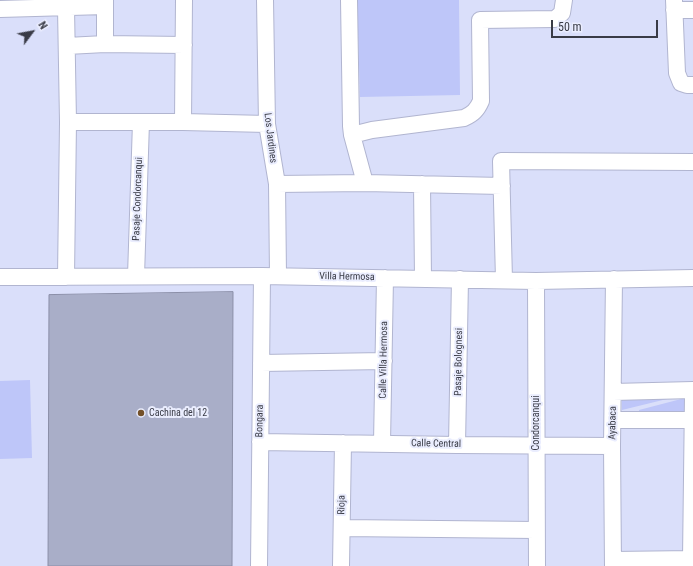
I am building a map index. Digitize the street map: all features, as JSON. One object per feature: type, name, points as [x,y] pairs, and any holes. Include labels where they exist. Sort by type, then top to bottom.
[{"type":"street","points":[[183,122],[184,0]]},
{"type":"street","name":"Los Jardines","points":[[265,0],[267,124],[277,184],[278,276]]},
{"type":"street","points":[[349,0],[352,135],[365,183]]},
{"type":"street","points":[[352,135],[372,130],[464,118],[473,114],[478,108],[481,100],[480,20],[554,19],[562,13],[564,0]]},
{"type":"street","points":[[0,9],[66,8],[105,3],[105,44]]},
{"type":"street","points":[[693,10],[674,5],[677,73],[681,83],[693,85]]},
{"type":"street","points":[[66,8],[68,122],[66,277]]},
{"type":"street","points":[[67,46],[105,44],[184,45]]},
{"type":"street","points":[[68,122],[267,124]]},
{"type":"street","name":"Pasaje Condorcanqui","points":[[136,276],[141,122]]},
{"type":"street","points":[[504,280],[501,161],[693,162]]},
{"type":"street","points":[[277,184],[365,183],[502,186]]},
{"type":"street","points":[[422,184],[423,278]]},
{"type":"street","name":"Bongara","points":[[259,566],[262,276]]},
{"type":"street","name":"Villa Hermosa","points":[[0,277],[278,276],[536,281],[693,278]]},
{"type":"street","name":"Calle Villa Hermosa","points":[[382,443],[385,278]]},
{"type":"street","name":"Pasaje Bolognesi","points":[[458,445],[460,279]]},
{"type":"street","name":"Ayabaca","points":[[613,563],[612,446],[614,279]]},
{"type":"street","name":"Condorcanqui","points":[[536,281],[537,566]]},
{"type":"street","points":[[261,363],[384,362]]},
{"type":"street","points":[[613,392],[693,390]]},
{"type":"street","points":[[613,563],[692,559],[693,396]]},
{"type":"street","points":[[613,420],[693,420]]},
{"type":"street","name":"Calle Central","points":[[260,442],[612,446]]},
{"type":"street","name":"Rioja","points":[[341,566],[343,443]]},
{"type":"street","points":[[342,528],[536,530]]},
{"type":"shaded area","points":[[357,0],[459,0],[460,95],[360,97]]},
{"type":"shaded area","points":[[30,380],[32,458],[0,459],[0,381]]},
{"type":"shaded area","points":[[622,396],[671,398],[622,410]]},
{"type":"shaded area","points":[[685,398],[686,413],[639,413],[639,410]]},
{"type":"building","name":"Cachina del 12","points":[[233,292],[232,566],[48,566],[49,295]]},
{"type":"place","name":"Cachina del 12","points":[[141,413]]}]
